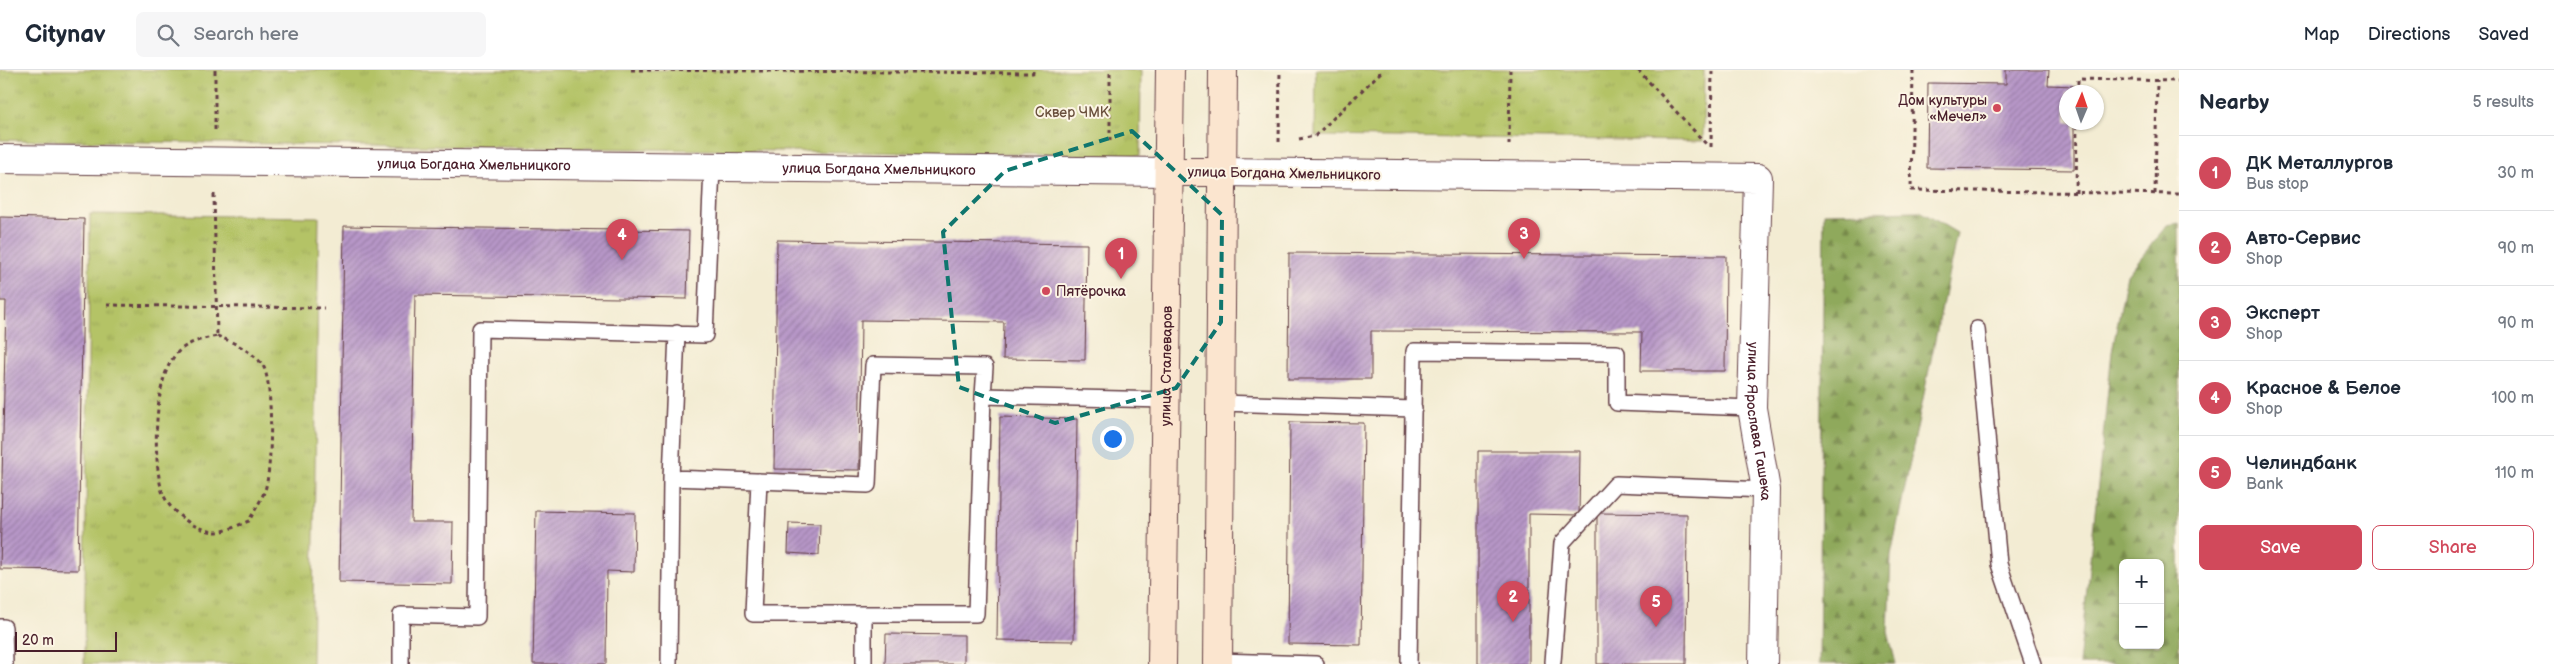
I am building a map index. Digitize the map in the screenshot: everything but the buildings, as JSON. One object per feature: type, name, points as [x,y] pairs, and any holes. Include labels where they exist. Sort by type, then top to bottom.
[{"type":"main road","name":"улица Сталеваров","points":[[1162,664],[1170,70]]},
{"type":"main road","points":[[1218,663],[1223,70]]},
{"type":"main road","name":"улица Богдана Хмельницкого","points":[[1169,172],[1222,172]]},
{"type":"street","name":"улица Богдана Хмельницкого","points":[[0,159],[1169,172]]},
{"type":"street","name":"улица Богдана Хмельницкого","points":[[1222,172],[1758,178]]},
{"type":"street","name":"улица Ярослава Гашека","points":[[1758,178],[1752,408],[1766,490],[1763,664]]},
{"type":"lane","points":[[401,664],[401,615],[478,617],[480,329],[704,335],[712,167]]},
{"type":"lane","points":[[1977,329],[1999,564],[2033,664]]},
{"type":"lane","points":[[669,664],[671,478],[677,333]]},
{"type":"lane","points":[[1409,664],[1414,351],[1616,353],[1617,403],[1752,408]]},
{"type":"lane","points":[[671,478],[868,484],[872,365],[985,367],[976,614],[753,614],[759,481]]},
{"type":"lane","points":[[983,396],[1166,400]]},
{"type":"lane","points":[[1220,403],[1414,409]]},
{"type":"lane","points":[[1553,662],[1562,543],[1616,484],[1766,490]]},
{"type":"lane","points":[[864,615],[864,664]]},
{"type":"lane","points":[[0,627],[4,627],[5,664]]},
{"type":"lane","points":[[1218,663],[1316,664]]},
{"type":"path","points":[[215,70],[214,162],[217,336]]},
{"type":"path","points":[[630,70],[1033,73],[1033,70]]},
{"type":"path","points":[[1110,70],[1110,171]]},
{"type":"path","points":[[1280,70],[1279,143],[1289,142]]},
{"type":"path","points":[[1309,144],[1298,142],[1315,136],[1383,70]]},
{"type":"path","points":[[1509,146],[1510,70]]},
{"type":"path","points":[[1638,70],[1711,149]]},
{"type":"path","points":[[1711,149],[1712,70]]},
{"type":"path","points":[[1912,70],[1911,190],[2179,194]]},
{"type":"path","points":[[2078,85],[2078,79],[2179,81]]},
{"type":"path","points":[[2155,194],[2157,80]]},
{"type":"path","points":[[2076,193],[2077,130]]},
{"type":"path","points":[[1499,146],[1519,146]]},
{"type":"path","points":[[1701,148],[1711,149]]},
{"type":"path","points":[[107,305],[324,308]]},
{"type":"path","points":[[217,336],[239,345],[263,365],[270,402],[271,454],[266,489],[249,521],[217,532],[192,524],[174,512],[162,491],[158,462],[158,414],[162,382],[170,362],[190,342],[217,336]]},
{"type":"highlighted area","points":[[1132,131],[1222,215],[1221,322],[1176,388],[1055,423],[959,387],[943,232],[1005,171]]},
{"type":"green space","name":"Сквер ЧМК","points":[[0,70],[1141,70],[1140,156],[0,140]]},
{"type":"green space","points":[[1316,70],[1704,70],[1703,141],[1315,136]]},
{"type":"green space","points":[[1920,211],[1957,233],[1891,555],[1888,632],[1896,664],[1819,664],[1824,213]]},
{"type":"green space","points":[[90,214],[319,217],[312,664],[84,664]]},
{"type":"green space","points":[[2179,223],[2179,664],[2079,664],[2112,352],[2127,275],[2167,225]]},
{"type":"place","name":"Дом культуры «Мечел»","points":[[1997,108]]},
{"type":"place","name":"Эксперт","points":[[1524,259]]},
{"type":"place","name":"Красное & Белое","points":[[622,260]]},
{"type":"place","name":"ДК Металлургов","points":[[1121,279]]},
{"type":"place","name":"Пятёрочка","points":[[1046,291]]},
{"type":"place","name":"Авто-Сервис","points":[[1513,622]]},
{"type":"place","name":"Челиндбанк","points":[[1656,627]]}]
